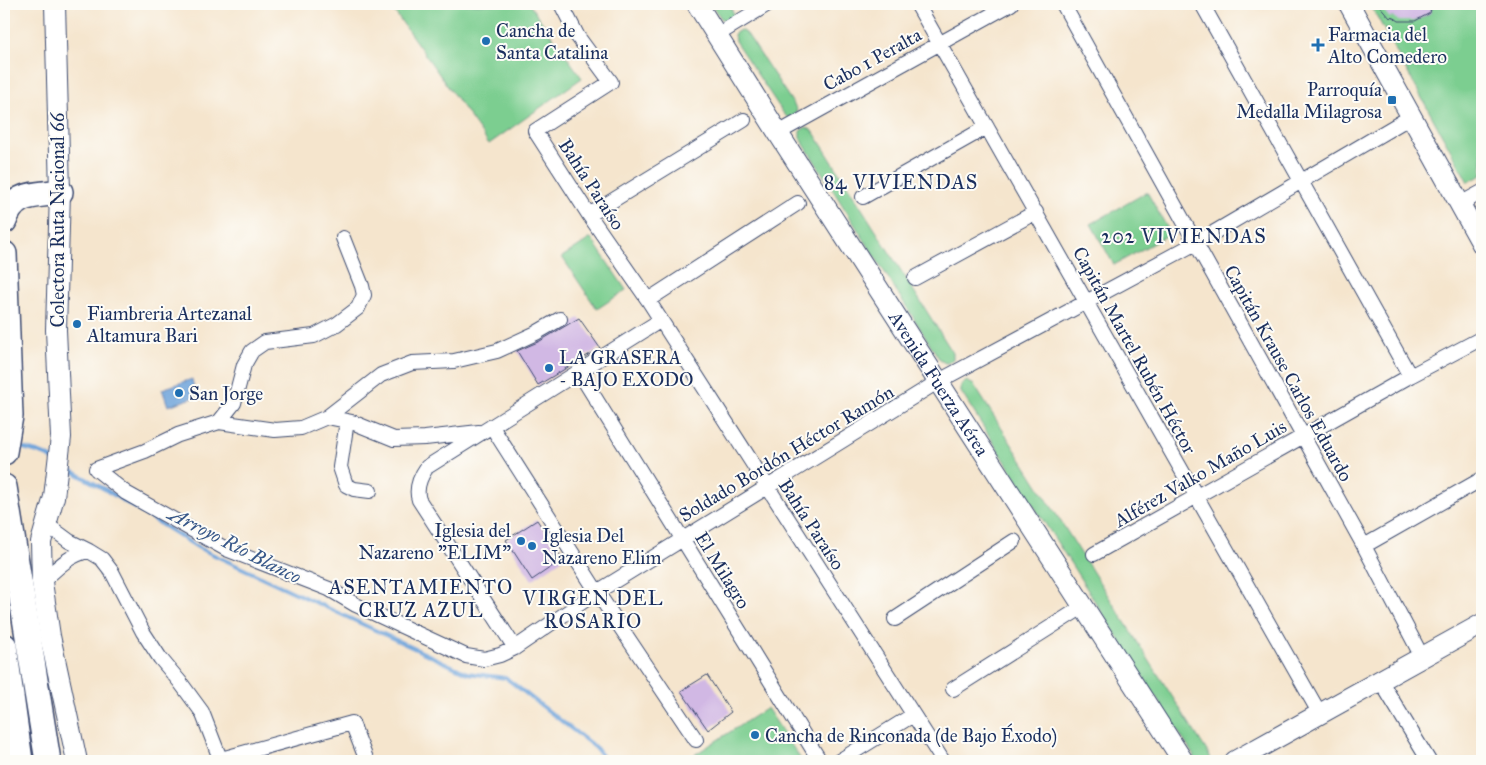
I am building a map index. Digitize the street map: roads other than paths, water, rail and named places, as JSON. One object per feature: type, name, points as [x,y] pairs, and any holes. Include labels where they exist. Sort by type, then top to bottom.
[{"type":"highway","points":[[4,220],[8,209],[18,199],[60,192]]},
{"type":"highway","points":[[4,254],[9,423],[4,452]]},
{"type":"highway","points":[[4,487],[48,761]]},
{"type":"highway","points":[[4,646],[20,761]]},
{"type":"street","name":"Colectora Ruta Nacional 66","points":[[55,4],[60,192],[56,330],[60,437],[54,497],[59,534],[41,542],[53,572],[57,672],[77,761]]},
{"type":"street","name":"Bahía Paraíso","points":[[560,4],[578,37],[610,82],[535,131],[589,215],[661,320],[943,761]]},
{"type":"street","name":"Avenida Fuerza Aérea","points":[[697,4],[778,133],[1183,761]]},
{"type":"street","points":[[717,35],[768,4]]},
{"type":"street","name":"Capitán Martel Rubén Héctor","points":[[917,4],[1320,714]]},
{"type":"street","name":"Cabo 1 Peralta","points":[[778,133],[1011,4]]},
{"type":"street","name":"Capitán Krause Carlos Eduardo","points":[[1063,4],[1364,546],[1422,657]]},
{"type":"street","points":[[1202,4],[1410,376]]},
{"type":"street","points":[[1350,4],[1482,244]]},
{"type":"street","name":"Soldado Bordón Héctor Ramón","points":[[219,422],[178,435],[145,451],[96,469],[126,493],[226,549],[329,590],[356,605],[466,656],[484,659],[500,656],[516,648],[597,592],[682,538],[939,381],[1196,243],[1412,116]]},
{"type":"street","points":[[589,215],[744,120]]},
{"type":"street","points":[[863,197],[988,128]]},
{"type":"street","points":[[1460,204],[1482,192]]},
{"type":"street","points":[[648,300],[798,203]]},
{"type":"street","points":[[915,278],[1036,212]]},
{"type":"street","points":[[219,422],[234,403],[244,364],[252,351],[265,342],[314,336],[337,324],[358,308],[364,295],[362,286],[342,238]]},
{"type":"street","points":[[219,422],[275,430],[301,428],[327,416],[362,388],[389,372],[412,363],[454,361],[497,351],[536,333],[560,319]]},
{"type":"street","points":[[516,648],[419,500],[417,493],[421,475],[427,467],[661,320]]},
{"type":"street","name":"Alférez Valko Maño Luis","points":[[1094,554],[1410,376],[1482,338]]},
{"type":"street","name":"El Milagro","points":[[579,372],[820,761]]},
{"type":"street","points":[[327,416],[347,421],[394,439],[446,436],[489,429]]},
{"type":"street","points":[[347,421],[340,467],[346,485],[354,489],[370,491]]},
{"type":"street","points":[[489,429],[696,740]]},
{"type":"street","points":[[1364,546],[1482,479]]},
{"type":"street","points":[[59,534],[102,559],[112,572],[143,632],[160,658],[202,712],[221,760],[352,723],[366,761]]},
{"type":"street","points":[[895,619],[1014,541]]},
{"type":"street","points":[[53,572],[77,553],[89,551]]},
{"type":"street","points":[[953,689],[1084,606]]},
{"type":"street","points":[[1235,761],[1482,624]]},
{"type":"street","points":[[1380,680],[1429,761]]},
{"type":"street","points":[[839,761],[913,715]]},
{"type":"water","name":"San Jorge","points":[[192,379],[196,397],[168,406],[162,389]]},
{"type":"waterway","name":"Arroyo Río Blanco","points":[[13,445],[38,452],[53,459]]},
{"type":"waterway","name":"Arroyo Río Blanco","points":[[65,467],[106,490],[199,548],[467,673],[506,678],[596,748],[606,761]]},
{"type":"place","name":"Cancha de Santa Catalina","points":[[486,41]]},
{"type":"place","name":"Farmacia del Alto Comedero","points":[[1318,45]]},
{"type":"place","name":"Parroquía Medalla Milagrosa","points":[[1392,100]]},
{"type":"place","name":"Fiambreria Artezanal Altamura Bari","points":[[77,324]]},
{"type":"place","name":"LA GRASERA - BAJO EXODO","points":[[549,368]]},
{"type":"place","name":"San Jorge","points":[[179,393]]},
{"type":"place","name":"Iglesia del Nazareno \"ELIM\"","points":[[521,541]]},
{"type":"place","name":"Iglesia Del Nazareno Elim","points":[[532,546]]},
{"type":"place","name":"Cancha de Rinconada (de Bajo Éxodo)","points":[[755,735]]},
{"type":"district","name":"84 VIVIENDAS","points":[[901,182]]},
{"type":"district","name":"202 VIVIENDAS","points":[[1184,236]]},
{"type":"district","name":"ASENTAMIENTO CRUZ AZUL","points":[[421,598]]},
{"type":"district","name":"VIRGEN DEL ROSARIO","points":[[593,610]]}]
